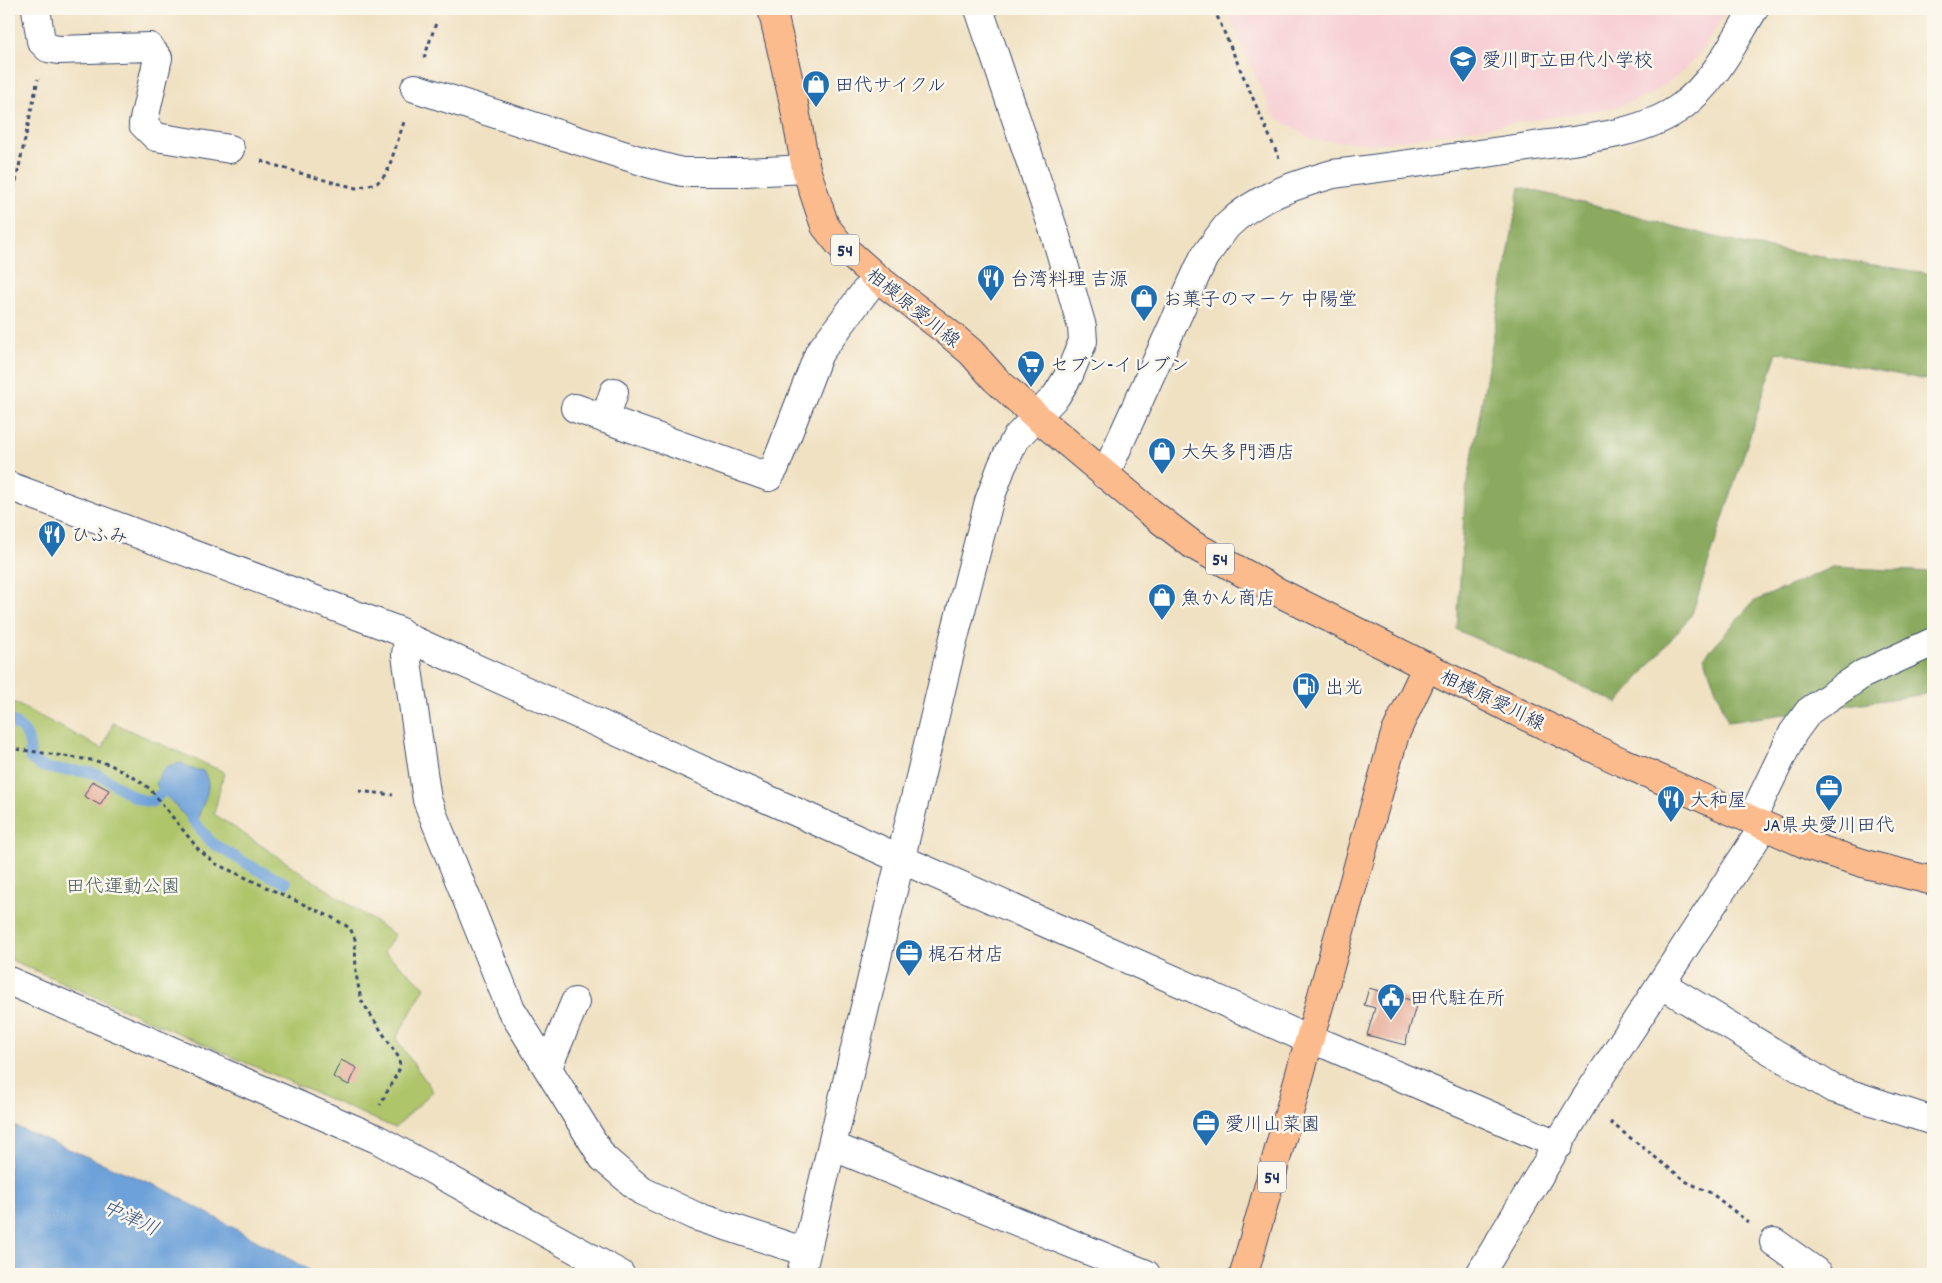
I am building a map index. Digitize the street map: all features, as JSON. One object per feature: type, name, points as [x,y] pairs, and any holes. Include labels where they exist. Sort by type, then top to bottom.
[{"type":"main road","name":"相模原愛川線","points":[[772,9],[789,81],[806,168],[825,226],[840,245],[876,277],[971,352],[995,379],[1037,417]]},
{"type":"main road","name":"54","points":[[1037,417],[1150,512],[1193,545],[1286,596],[1427,666]]},
{"type":"main road","name":"相模原愛川線","points":[[1244,1274],[1300,1080],[1395,734],[1427,666],[1604,754],[1812,847],[1869,865],[1933,881]]},
{"type":"street","points":[[36,9],[41,41],[48,48],[59,50],[149,47],[158,58],[143,124],[156,137],[230,149]]},
{"type":"street","points":[[408,638],[406,655],[427,800],[511,1009],[603,1158],[642,1191],[803,1263],[947,664],[989,501],[1002,466],[1016,438],[1056,396],[1069,375],[1082,341],[1082,327],[1056,237],[979,9]]},
{"type":"street","points":[[1105,475],[1204,257],[1228,226],[1253,205],[1291,186],[1333,174],[1592,137],[1635,128],[1681,107],[1704,86],[1724,59],[1754,9]]},
{"type":"street","points":[[415,88],[651,164],[682,172],[745,172],[806,168]]},
{"type":"street","points":[[575,408],[768,477],[775,468],[819,353],[876,277]]},
{"type":"street","points":[[605,419],[614,392]]},
{"type":"street","points":[[9,486],[399,631],[408,638],[901,860],[1310,1040],[1329,1046],[1559,1145]]},
{"type":"street","points":[[1480,1274],[1584,1102],[1661,984],[1758,823],[1793,733],[1810,711],[1863,674],[1933,642]]},
{"type":"street","points":[[9,981],[364,1134],[620,1274]]},
{"type":"street","points":[[1661,984],[1832,1088],[1933,1121]]},
{"type":"street","points":[[548,1067],[575,1002]]},
{"type":"street","points":[[832,1146],[1146,1274]]},
{"type":"street","points":[[1774,1242],[1819,1274]]},
{"type":"path","points":[[471,9],[471,14]]},
{"type":"path","points":[[1214,9],[1291,186]]},
{"type":"path","points":[[230,149],[246,157],[356,188],[377,183],[387,173],[436,23]]},
{"type":"path","points":[[9,213],[43,57],[48,48]]},
{"type":"path","points":[[9,748],[109,764],[150,789],[199,850],[216,864],[331,917],[350,928],[355,939],[356,974],[361,1000],[399,1058],[400,1068],[364,1134]]},
{"type":"path","points":[[1584,1102],[1687,1182],[1711,1193],[1774,1242]]},
{"type":"shaded area","name":"愛川町立田代小学校","points":[[1226,9],[1727,9],[1702,51],[1681,73],[1652,94],[1618,107],[1376,144],[1313,140],[1273,115]]},
{"type":"green space","points":[[1520,187],[1751,246],[1933,274],[1933,381],[1777,352],[1692,614],[1618,703],[1457,630],[1465,497]]},
{"type":"green space","points":[[1832,567],[1933,572],[1933,693],[1728,722],[1704,657],[1753,602]]},
{"type":"green space","name":"田代運動公園","points":[[9,700],[103,749],[113,723],[224,772],[214,814],[395,935],[384,952],[425,987],[396,1039],[433,1091],[395,1128],[9,959]]},
{"type":"water","points":[[182,763],[189,768],[203,771],[208,783],[208,789],[198,819],[203,826],[198,830],[156,785],[164,769],[171,765]]},
{"type":"water","name":"中津川","points":[[9,1124],[164,1189],[316,1274],[9,1274]]},
{"type":"building","points":[[92,781],[109,790],[100,805],[84,796]]},
{"type":"building","name":"田代駐在所","points":[[1369,988],[1417,1002],[1405,1045],[1367,1035],[1375,1008],[1364,1005]]},
{"type":"building","points":[[341,1060],[357,1068],[349,1085],[333,1077]]},
{"type":"waterway","points":[[9,719],[20,727],[26,735],[30,744],[30,758],[37,764],[52,769],[93,773],[144,801],[152,802],[164,790],[175,793]]},
{"type":"waterway","points":[[191,818],[213,844],[256,869],[286,883]]},
{"type":"place","name":"愛川町立田代小学校","points":[[1463,83]]},
{"type":"place","name":"田代サイクル","points":[[816,108]]},
{"type":"place","name":"台湾料理 吉源","points":[[991,302]]},
{"type":"place","name":"お菓子のマーケ 中陽堂","points":[[1144,322]]},
{"type":"place","name":"セブン-イレブン","points":[[1031,388]]},
{"type":"place","name":"大矢多門酒店","points":[[1162,475]]},
{"type":"place","name":"ひふみ","points":[[52,558]]},
{"type":"place","name":"魚かん商店","points":[[1162,621]]},
{"type":"place","name":"出光","points":[[1306,710]]},
{"type":"place","name":"JA県央愛川田代","points":[[1829,812]]},
{"type":"place","name":"大和屋","points":[[1671,823]]},
{"type":"place","name":"梶石材店","points":[[909,977]]},
{"type":"place","name":"田代駐在所","points":[[1391,1021]]},
{"type":"place","name":"愛川山菜園","points":[[1206,1147]]}]
